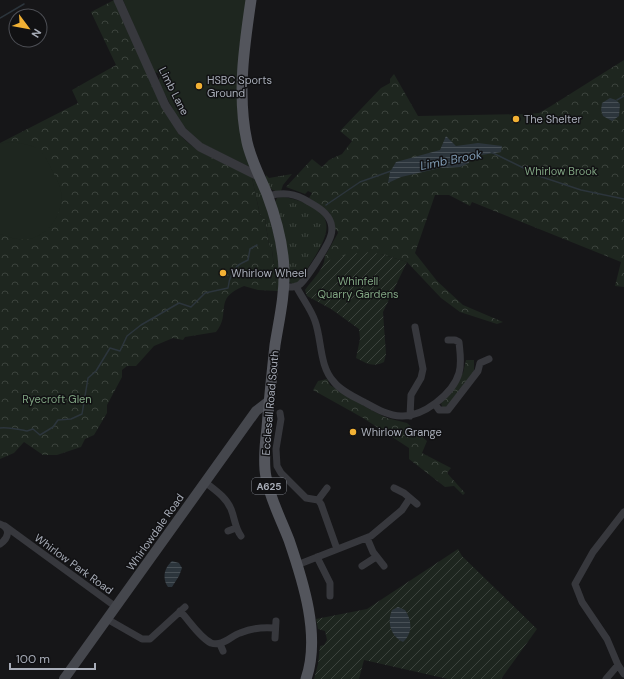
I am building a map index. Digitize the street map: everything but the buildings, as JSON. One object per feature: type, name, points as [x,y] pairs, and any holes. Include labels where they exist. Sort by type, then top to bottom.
[{"type":"main road","name":"A625","points":[[251,0],[243,63],[242,103],[247,143],[260,177]]},
{"type":"main road","name":"Ecclesall Road South","points":[[260,177],[268,196],[282,251],[284,287],[269,401],[265,445],[266,476],[297,565],[313,639],[306,679]]},
{"type":"main road","name":"Whirlowdale Road","points":[[64,679],[256,411],[269,401]]},
{"type":"street","name":"Limb Lane","points":[[118,0],[159,94],[182,131],[200,147],[260,177]]},
{"type":"street","points":[[268,196],[283,193],[296,195],[317,207],[327,215],[331,223],[331,236],[326,247],[301,283],[296,286],[284,287]]},
{"type":"street","points":[[296,286],[315,320],[325,365],[334,382],[344,391],[383,412],[394,416],[410,416],[425,410],[435,404],[447,391],[459,374],[461,363],[459,342],[455,340],[448,340]]},
{"type":"street","points":[[410,416],[411,395],[421,378],[423,368],[415,327]]},
{"type":"street","points":[[435,404],[440,410],[448,410],[478,371],[480,363],[489,359]]},
{"type":"street","points":[[283,417],[276,449],[277,466],[281,473],[306,498],[318,500],[321,504],[337,550]]},
{"type":"street","points":[[205,482],[226,500],[231,508],[236,528],[241,536]]},
{"type":"street","points":[[318,500],[327,488]]},
{"type":"street","points":[[394,488],[417,504]]},
{"type":"street","points":[[297,565],[374,534],[402,510],[410,498]]},
{"type":"street","points":[[624,512],[593,552],[575,584],[582,602],[608,639],[618,665],[624,674]]},
{"type":"street","name":"Whirlow Park Road","points":[[2,525],[116,607]]},
{"type":"street","name":"Whirlow Park Road","points":[[2,525],[8,530],[2,542]]},
{"type":"street","points":[[228,531],[236,528]]},
{"type":"street","name":"Whirlow Park Road","points":[[2,542],[20,538]]},
{"type":"street","points":[[367,538],[376,557],[384,566]]},
{"type":"street","points":[[317,557],[330,583],[330,596]]},
{"type":"street","points":[[362,566],[376,557]]},
{"type":"street","points":[[107,619],[146,640],[150,639],[183,609],[210,642],[220,644],[241,632],[275,624],[275,638]]},
{"type":"street","points":[[220,644],[223,652]]},
{"type":"street","points":[[606,679],[618,665]]},
{"type":"green space","name":"Ryecroft Glen","points":[[116,0],[178,133],[193,147],[249,175],[252,178],[260,215],[265,219],[269,245],[272,250],[277,291],[258,290],[244,286],[234,291],[225,301],[223,319],[216,332],[185,337],[183,340],[173,338],[154,346],[136,366],[127,366],[122,370],[122,377],[107,405],[107,413],[94,435],[85,439],[81,447],[57,455],[43,455],[24,442],[14,453],[0,459],[0,143],[78,103],[72,90],[116,65],[91,12]]},
{"type":"green space","name":"HSBC Sports Ground","points":[[123,0],[247,0],[239,49],[250,167],[201,143],[180,123],[158,81],[160,77],[158,73],[154,72]]},
{"type":"green space","name":"Whirlow Brook","points":[[624,60],[624,287],[615,286],[621,262],[472,202],[470,206],[449,195],[435,195],[415,253],[437,281],[463,305],[503,322],[497,324],[460,312],[441,298],[407,262],[381,254],[324,262],[325,256],[338,233],[337,230],[332,231],[330,213],[309,198],[312,193],[308,191],[305,194],[286,187],[312,159],[322,167],[329,160],[342,154],[352,141],[340,131],[381,88],[390,83],[390,79],[394,74],[418,116],[529,114],[539,113]]},
{"type":"green space","points":[[9,142],[20,143],[38,149],[48,162],[60,189],[60,207],[54,221],[44,232],[30,239],[18,239],[0,234],[0,144]]},
{"type":"green space","points":[[292,174],[283,185],[281,191],[272,190],[265,179],[266,175],[269,178]]},
{"type":"green space","points":[[252,178],[260,183],[279,254],[281,291],[277,291],[272,250],[269,245],[265,219],[260,215]]},
{"type":"green space","points":[[284,197],[305,203],[319,211],[325,220],[326,230],[323,242],[298,283],[293,284],[289,282],[275,202],[277,198]]},
{"type":"green space","name":"Whinfell Quarry Gardens","points":[[365,252],[381,254],[407,262],[383,312],[386,354],[384,362],[376,365],[363,362],[356,358],[360,339],[359,329],[331,309],[307,296],[305,290],[319,273],[324,262],[346,255]]},
{"type":"green space","points":[[466,360],[474,360],[474,371],[448,406],[443,408],[441,404],[463,373]]},
{"type":"green space","points":[[327,379],[330,385],[371,410],[387,418],[407,423],[427,441],[422,453],[451,468],[447,473],[465,493],[463,495],[454,486],[445,487],[409,459],[409,448],[363,418],[313,390],[318,381]]},
{"type":"green space","points":[[458,549],[462,556],[537,629],[501,679],[448,679],[364,660],[359,679],[314,679],[318,664],[320,646],[324,645],[327,640],[325,631],[318,629],[316,619],[367,609]]},
{"type":"water","points":[[610,98],[616,100],[620,104],[619,116],[612,121],[603,116],[601,110],[602,103]]},
{"type":"water","points":[[446,136],[456,146],[478,143],[502,146],[501,152],[468,157],[469,163],[460,167],[440,168],[401,177],[388,183],[390,172],[396,162],[440,150]]},
{"type":"water","points":[[172,561],[179,563],[182,568],[172,587],[168,587],[165,581],[165,574],[167,567]]},
{"type":"water","points":[[398,607],[405,610],[410,622],[409,635],[403,642],[392,632],[390,624],[392,610]]},
{"type":"waterway","points":[[0,18],[24,4]]},
{"type":"waterway","points":[[617,100],[624,96]]},
{"type":"waterway","name":"Limb Brook","points":[[491,152],[542,177],[581,190],[624,199]]},
{"type":"waterway","name":"Limb Brook","points":[[326,205],[360,182],[391,171]]},
{"type":"waterway","name":"Limb Brook","points":[[0,428],[27,431],[33,429],[40,435],[53,427],[58,420],[71,419],[82,414],[88,378],[96,371],[110,348],[120,351],[127,336],[141,325],[179,303],[191,307],[205,293],[228,288],[230,277],[236,267],[248,260],[250,249],[257,245]]},
{"type":"place","name":"HSBC Sports Ground","points":[[199,86]]},
{"type":"place","name":"The Shelter","points":[[516,119]]},
{"type":"place","name":"Whirlow Wheel","points":[[223,273]]},
{"type":"place","name":"Whirlow Grange","points":[[353,432]]}]
